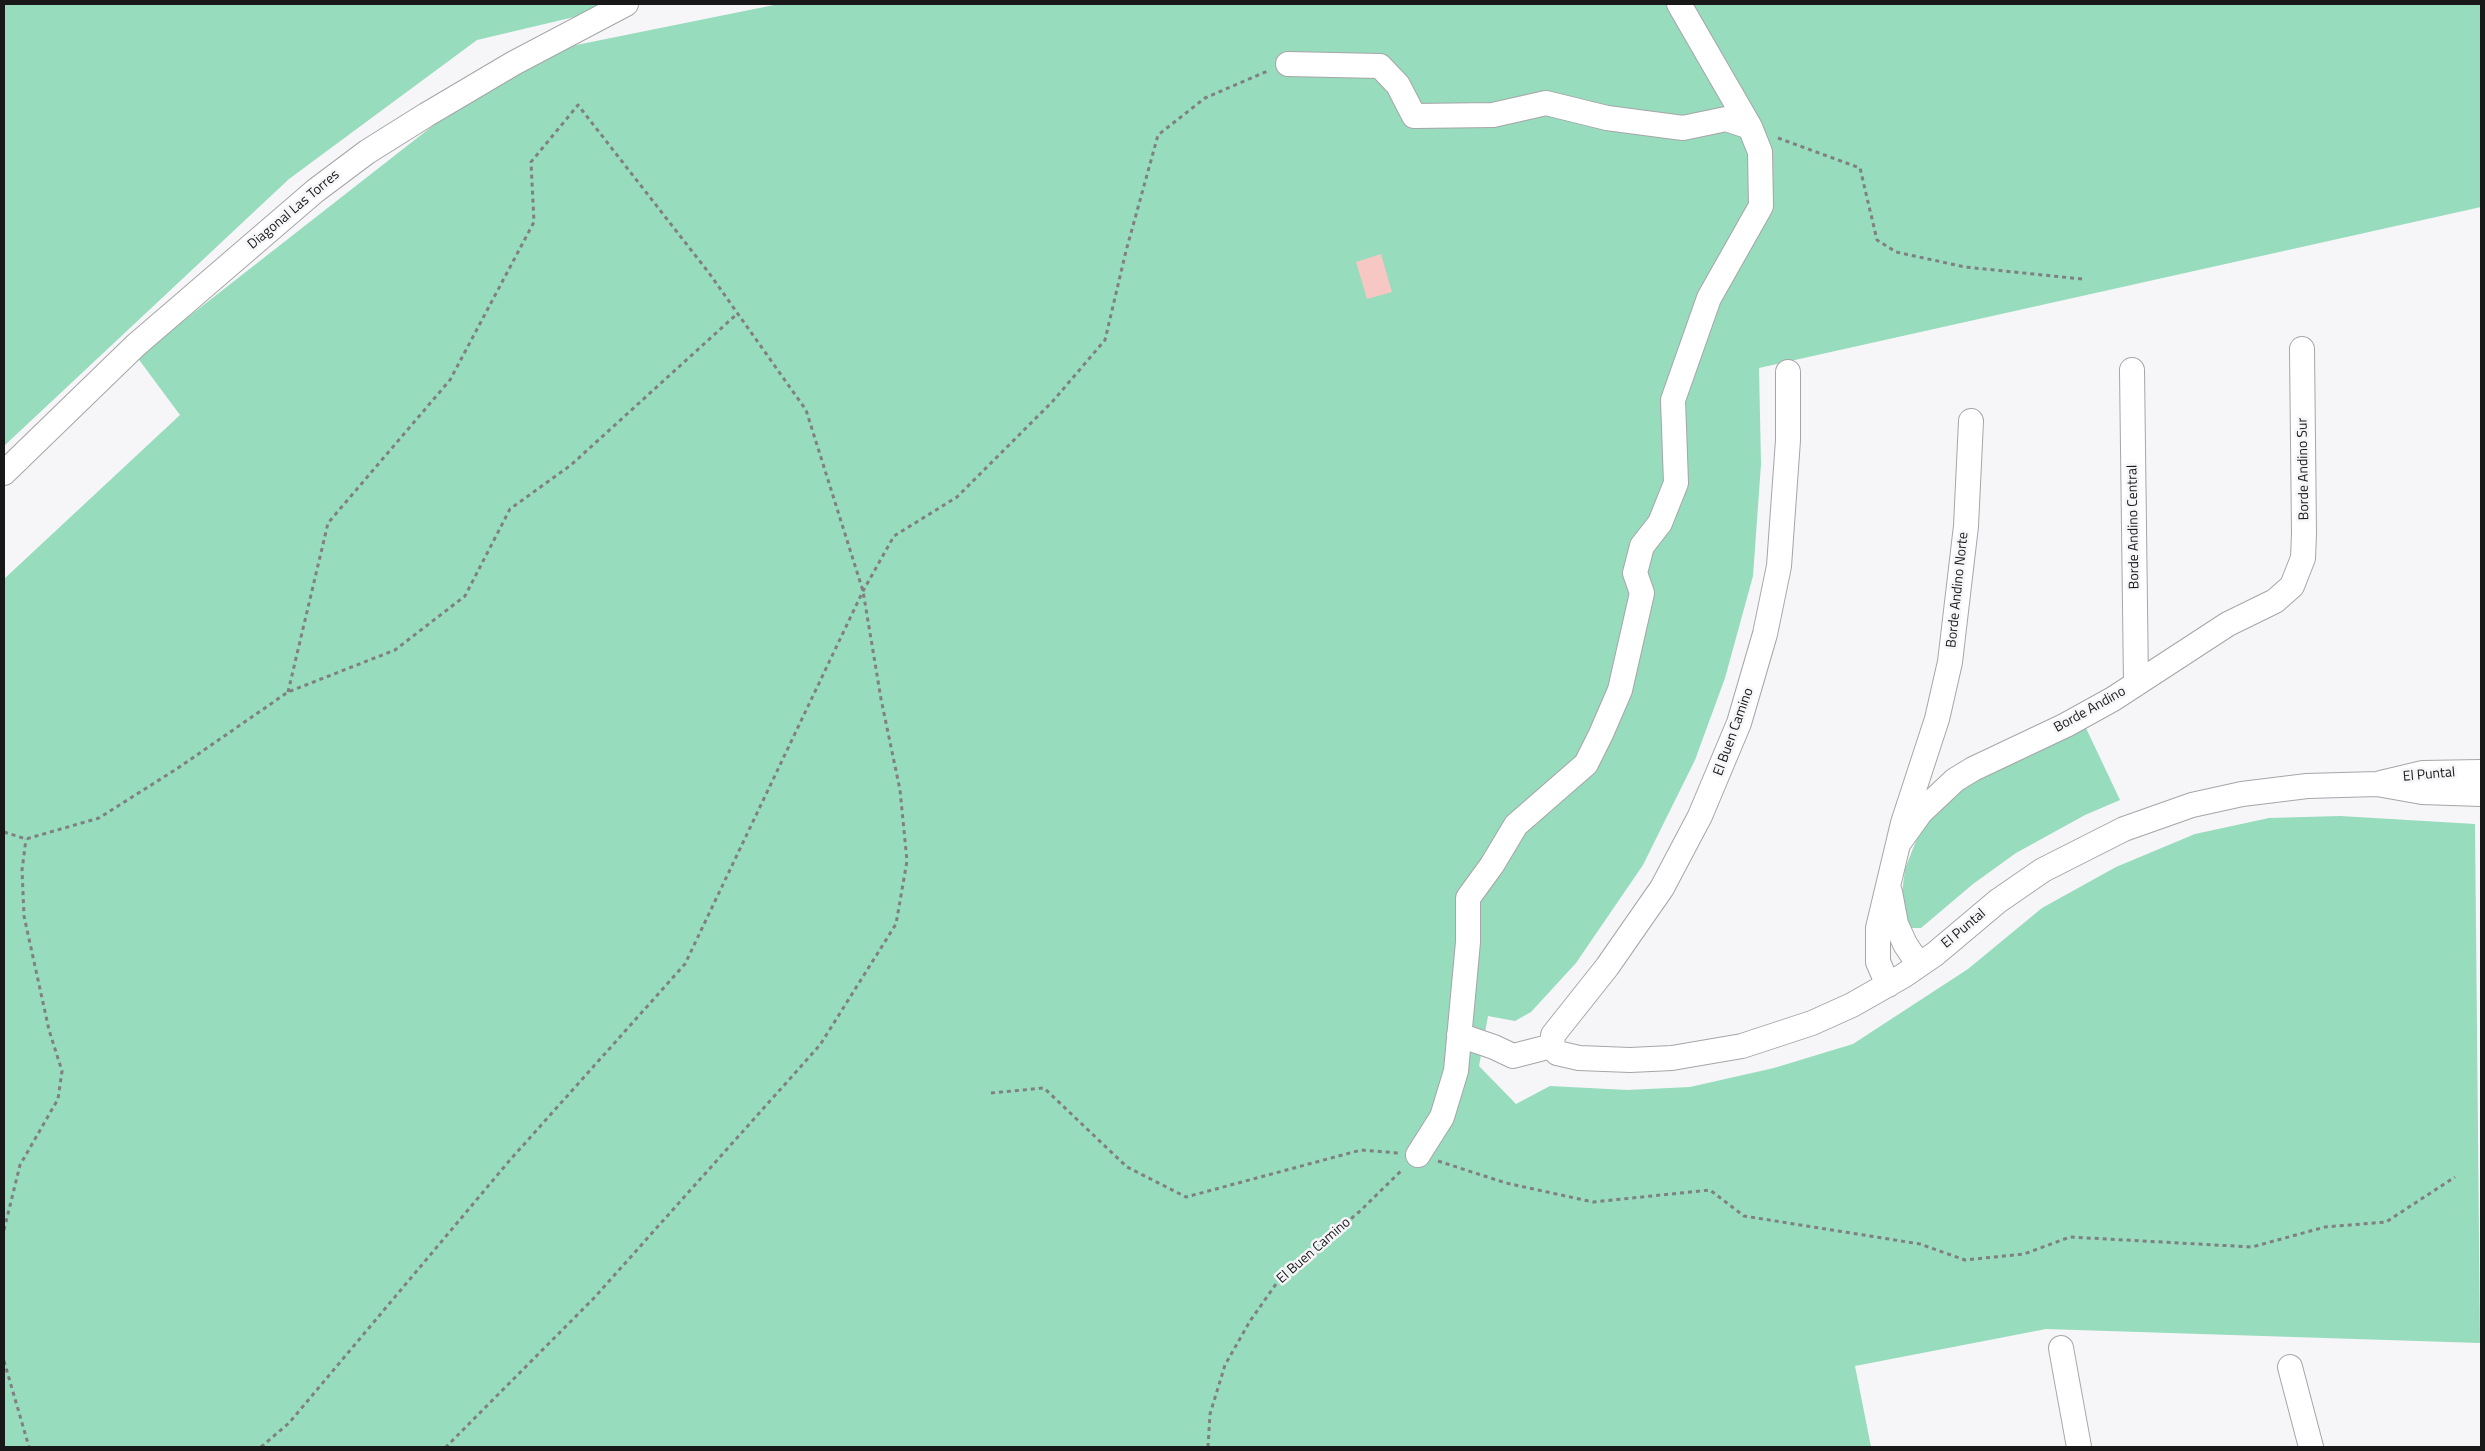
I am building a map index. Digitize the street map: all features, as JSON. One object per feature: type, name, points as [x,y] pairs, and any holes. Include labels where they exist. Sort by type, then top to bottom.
[{"type":"street","name":"Diagonal Las Torres","points":[[4,473],[136,345],[315,190],[367,152],[426,115],[514,64],[626,4]]},
{"type":"street","points":[[1418,1155],[1442,1117],[1456,1071],[1468,942],[1468,898],[1492,865],[1516,825],[1586,764],[1620,690],[1642,593],[1635,573],[1642,546],[1660,523],[1676,483],[1673,400],[1708,298],[1761,206],[1760,152],[1750,127],[1679,4]]},
{"type":"street","points":[[1288,64],[1380,66],[1398,85],[1414,116],[1493,115],[1546,104],[1607,118],[1683,128],[1726,119],[1750,127]]},
{"type":"street","name":"Borde Andino Sur","points":[[2292,586],[2301,563],[2304,540],[2302,349]]},
{"type":"street","name":"Borde Andino Central","points":[[2132,370],[2136,684]]},
{"type":"street","name":"El Buen Camino","points":[[1552,1046],[1553,1035],[1607,967],[1645,914],[1674,867],[1714,787],[1739,723],[1765,634],[1779,566],[1788,440],[1788,372]]},
{"type":"street","name":"Borde Andino Norte","points":[[1890,884],[1898,844],[1937,719],[1950,662],[1965,534],[1971,421]]},
{"type":"street","name":"Borde Andino","points":[[1898,844],[1921,812],[1955,780],[1973,769],[2066,725],[2136,684],[2228,624],[2275,602],[2292,586]]},
{"type":"street","points":[[1925,756],[1934,773],[1944,779],[1955,780]]},
{"type":"street","name":"El Puntal","points":[[2377,784],[2423,773],[2481,772]]},
{"type":"street","name":"El Puntal","points":[[1552,1046],[1557,1053],[1566,1056],[1595,1059],[1658,1058],[1718,1052],[1767,1040],[1812,1023],[1888,985],[1919,965],[1991,906],[2035,875],[2080,850],[2147,820],[2192,805],[2242,794],[2307,786],[2377,784],[2422,792],[2481,794]]},
{"type":"street","points":[[1890,884],[1891,906],[1896,924],[1905,944],[1919,965]]},
{"type":"street","points":[[1888,985],[1878,962],[1878,952],[1882,905],[1890,884]]},
{"type":"street","points":[[1459,1035],[1494,1047],[1512,1056],[1552,1046]]},
{"type":"street","points":[[2061,1348],[2079,1447]]},
{"type":"street","points":[[2290,1367],[2311,1447]]},
{"type":"path","points":[[261,1447],[289,1423],[510,1160],[684,964],[863,592],[894,536],[957,497],[1053,401],[1105,340],[1126,251],[1158,135],[1205,98],[1251,77],[1288,64]]},
{"type":"path","points":[[288,692],[328,523],[450,380],[534,222],[531,162],[578,105],[709,273],[806,410],[863,592],[881,699],[900,790],[907,862],[896,924],[820,1045],[594,1298],[446,1447]]},
{"type":"path","points":[[1750,127],[1860,168],[1877,240],[1896,252],[1965,267],[2082,279]]},
{"type":"path","points":[[4,832],[26,839],[99,818],[178,768],[288,692],[396,650],[465,596],[510,509],[571,465],[738,313]]},
{"type":"path","points":[[4,1230],[20,1165],[58,1099],[62,1071],[49,1030],[24,916],[22,870],[26,839]]},
{"type":"path","points":[[990,1093],[1044,1088],[1127,1167],[1186,1197],[1361,1150],[1418,1155],[1506,1183],[1593,1202],[1710,1190],[1744,1216],[1920,1244],[1965,1260],[2024,1254],[2070,1237],[2252,1247],[2325,1227],[2386,1222],[2455,1177]]},
{"type":"path","name":"El Buen Camino","points":[[1208,1447],[1210,1414],[1225,1365],[1250,1321],[1281,1277],[1359,1212],[1418,1155]]},
{"type":"path","points":[[4,1362],[29,1447]]},
{"type":"green space","points":[[4,4],[629,4],[477,40],[289,179],[4,446]]},
{"type":"green space","points":[[779,4],[2481,4],[2481,207],[1759,368],[1761,464],[1753,576],[1725,678],[1695,760],[1643,865],[1576,963],[1531,1012],[1515,1021],[1488,1016],[1479,1066],[1516,1104],[1550,1086],[1627,1090],[1690,1087],[1774,1068],[1853,1044],[1968,969],[2042,908],[2116,867],[2195,834],[2269,818],[2340,816],[2475,824],[2480,1343],[2046,1329],[1855,1366],[1871,1447],[4,1447],[4,579],[180,415],[137,357],[522,56]]},
{"type":"green space","points":[[2085,726],[2120,800],[2085,815],[2016,853],[1973,884],[1921,928],[1911,928],[1900,910],[1905,869],[1916,841],[1935,812],[1965,784]]},
{"type":"building","points":[[1381,254],[1392,292],[1367,299],[1356,262]]}]
